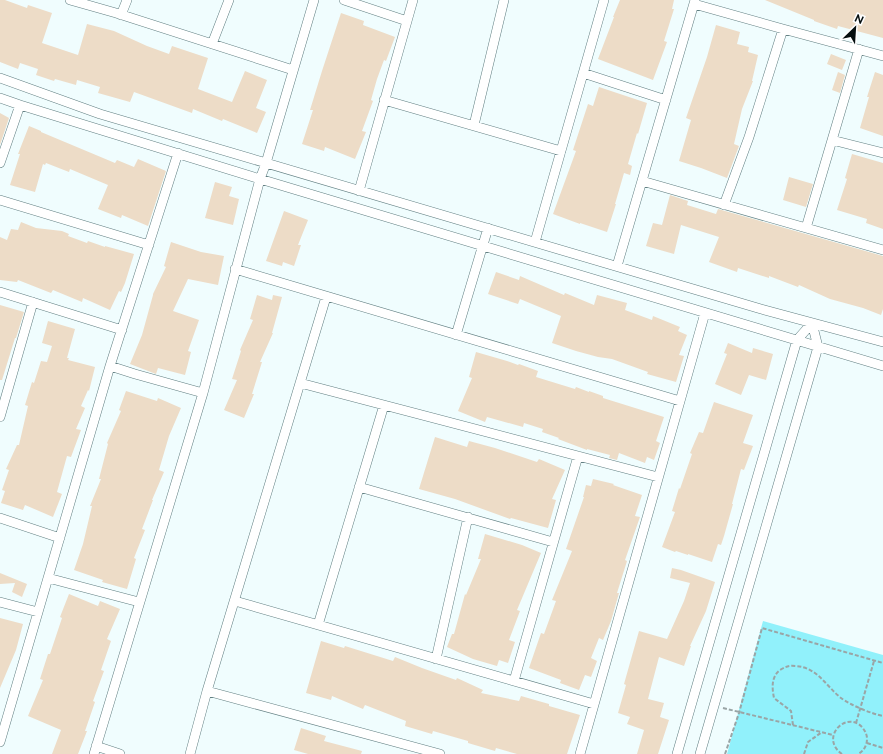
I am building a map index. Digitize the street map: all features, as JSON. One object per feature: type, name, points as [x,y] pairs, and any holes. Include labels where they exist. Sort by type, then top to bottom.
[{"type":"street","points":[[70,0],[293,70]]},
{"type":"street","points":[[121,15],[127,0]]},
{"type":"street","points":[[212,44],[228,0]]},
{"type":"street","points":[[120,754],[95,750],[203,393],[260,179],[314,0]]},
{"type":"street","points":[[344,0],[407,21]]},
{"type":"street","points":[[359,191],[413,0]]},
{"type":"street","points":[[474,126],[504,0]]},
{"type":"street","points":[[535,242],[604,0]]},
{"type":"street","points":[[617,266],[695,2],[783,30],[883,56]]},
{"type":"street","points":[[724,205],[749,137],[783,30]]},
{"type":"street","points":[[806,228],[859,49]]},
{"type":"street","points":[[583,73],[666,100]]},
{"type":"street","points":[[0,78],[100,114],[762,309],[883,342]]},
{"type":"street","points":[[0,98],[260,179],[883,366]]},
{"type":"street","points":[[384,100],[561,151]]},
{"type":"street","points":[[0,163],[20,105]]},
{"type":"street","points":[[832,140],[883,154]]},
{"type":"street","points":[[0,742],[110,366],[178,153]]},
{"type":"street","points":[[642,181],[883,250]]},
{"type":"street","points":[[0,200],[149,245]]},
{"type":"street","points":[[456,335],[488,228]]},
{"type":"street","points":[[235,269],[680,401]]},
{"type":"street","points":[[0,292],[122,330]]},
{"type":"street","points":[[190,754],[207,691],[326,297]]},
{"type":"street","points":[[0,417],[33,302]]},
{"type":"street","points":[[580,754],[705,313]]},
{"type":"street","points":[[677,754],[797,340],[812,323]]},
{"type":"street","points":[[700,754],[818,347],[812,323]]},
{"type":"street","points":[[110,366],[203,393]]},
{"type":"street","points":[[300,383],[658,477]]},
{"type":"street","points":[[318,625],[384,405]]},
{"type":"street","points":[[514,681],[578,456]]},
{"type":"street","points":[[359,487],[554,542]]},
{"type":"street","points":[[0,518],[60,538]]},
{"type":"street","points":[[436,659],[468,518]]},
{"type":"street","points":[[48,578],[139,602]]},
{"type":"street","points":[[235,601],[594,704]]},
{"type":"street","points":[[0,602],[38,612]]},
{"type":"street","points":[[207,691],[438,754]]},
{"type":"path","points":[[725,754],[739,713],[762,628],[883,663]]},
{"type":"path","points":[[856,723],[874,661]]},
{"type":"path","points":[[793,725],[791,711],[774,698],[772,687],[774,678],[780,670],[789,665],[803,666],[815,672],[841,698],[875,714],[883,716]]},
{"type":"path","points":[[714,706],[833,735]]},
{"type":"path","points":[[842,754],[834,745],[833,735],[839,726],[849,722],[859,724],[866,733],[866,743],[864,748],[858,754]]},
{"type":"path","points":[[804,754],[808,742],[822,732]]},
{"type":"path","points":[[866,743],[883,748]]},
{"type":"shaded area","points":[[763,621],[883,655],[883,754],[727,754]]},
{"type":"building","points":[[0,0],[5,0],[27,8],[28,5],[52,13],[42,43],[78,55],[87,24],[114,31],[169,54],[172,46],[208,58],[198,89],[232,102],[245,71],[267,80],[256,108],[266,112],[257,133],[193,109],[192,113],[134,92],[130,102],[98,93],[100,87],[77,80],[76,85],[55,79],[54,81],[36,75],[38,69],[20,63],[18,69],[0,62]]},
{"type":"building","points":[[620,0],[674,0],[672,9],[674,9],[664,41],[667,42],[653,80],[598,59]]},
{"type":"building","points":[[765,0],[883,0],[883,38],[838,26],[837,29]]},
{"type":"building","points":[[341,13],[364,21],[363,25],[395,37],[377,79],[371,100],[373,101],[362,131],[366,132],[355,159],[325,147],[324,151],[302,144],[313,110],[310,110]]},
{"type":"building","points":[[716,25],[740,32],[737,44],[749,47],[748,52],[758,55],[753,81],[742,109],[734,144],[739,146],[727,178],[679,161],[691,120],[686,118],[707,57]]},
{"type":"building","points":[[831,54],[846,60],[842,70],[827,64]]},
{"type":"building","points":[[838,72],[845,75],[840,93],[832,90]]},
{"type":"building","points":[[875,72],[883,75],[883,136],[860,128],[869,97],[867,97]]},
{"type":"building","points":[[599,87],[647,103],[628,164],[632,166],[630,175],[624,173],[607,232],[553,214],[576,151],[573,150],[588,104],[593,106]]},
{"type":"building","points":[[0,113],[9,118],[0,145]]},
{"type":"building","points":[[29,126],[115,163],[117,160],[134,167],[138,159],[166,171],[148,226],[122,215],[121,218],[98,209],[108,185],[70,169],[69,172],[46,163],[45,165],[43,164],[35,192],[10,185],[20,154],[18,154]]},
{"type":"building","points":[[852,154],[883,163],[883,229],[866,223],[867,219],[837,210],[847,179],[845,178]]},
{"type":"building","points":[[789,177],[813,184],[806,207],[783,200]]},
{"type":"building","points":[[215,182],[232,187],[229,196],[239,199],[233,225],[205,218]]},
{"type":"building","points":[[670,195],[688,201],[687,205],[716,214],[718,209],[883,256],[883,309],[881,315],[863,308],[830,299],[799,285],[798,287],[769,276],[769,278],[738,268],[737,272],[709,262],[719,237],[681,225],[674,254],[646,246],[653,223],[662,225]]},
{"type":"building","points":[[284,211],[308,220],[298,245],[301,245],[294,266],[283,262],[282,266],[266,261]]},
{"type":"building","points":[[21,222],[36,228],[62,231],[69,234],[68,236],[87,243],[88,241],[134,254],[125,283],[121,292],[119,291],[110,310],[83,298],[82,302],[53,290],[51,293],[18,280],[17,282],[0,280],[0,237],[7,240],[11,229],[18,230]]},
{"type":"building","points":[[171,242],[201,252],[224,256],[218,285],[188,279],[173,311],[199,320],[188,351],[191,352],[185,375],[158,368],[156,374],[130,364],[142,335],[153,294],[166,267],[164,266]]},
{"type":"building","points":[[496,272],[519,280],[520,276],[564,295],[565,293],[594,305],[597,295],[627,303],[625,310],[652,320],[653,316],[680,327],[678,331],[687,335],[679,355],[684,356],[676,382],[647,374],[648,372],[612,359],[598,357],[552,343],[561,316],[520,299],[518,304],[488,294]]},
{"type":"building","points":[[257,295],[272,300],[273,295],[282,297],[273,333],[260,362],[262,362],[252,394],[254,394],[244,418],[224,410],[237,380],[232,379],[241,351],[240,350],[253,320],[250,319]]},
{"type":"building","points":[[0,305],[24,312],[2,380],[0,380]]},
{"type":"building","points":[[48,321],[75,329],[67,358],[69,358],[68,360],[95,367],[89,391],[88,390],[81,406],[85,408],[76,429],[81,430],[71,457],[67,456],[57,492],[62,494],[53,517],[25,505],[23,510],[1,503],[5,491],[2,490],[9,470],[6,469],[17,445],[19,445],[28,406],[25,405],[32,382],[34,383],[41,361],[47,362],[52,346],[42,343]]},
{"type":"building","points":[[728,343],[752,353],[753,348],[773,354],[766,380],[749,375],[741,395],[715,384],[727,354],[724,353]]},
{"type":"building","points":[[476,352],[538,371],[536,377],[575,389],[576,387],[589,391],[603,396],[603,398],[664,417],[656,441],[660,443],[654,460],[647,457],[645,463],[619,453],[617,460],[609,458],[610,455],[587,450],[542,432],[543,429],[524,423],[523,427],[487,417],[485,422],[458,411],[472,378],[469,377]]},
{"type":"building","points":[[126,391],[157,401],[158,398],[181,408],[169,436],[159,470],[164,472],[142,529],[145,530],[134,558],[136,559],[127,589],[102,582],[103,580],[74,570],[83,544],[92,506],[90,506],[101,479],[99,479],[107,443],[121,411],[119,410]]},
{"type":"building","points":[[714,402],[753,415],[743,443],[753,446],[744,470],[741,469],[724,536],[721,545],[718,544],[712,562],[662,547],[675,512],[672,511],[692,454],[690,453],[699,432],[703,433]]},
{"type":"building","points":[[435,437],[467,447],[469,441],[537,462],[539,459],[565,470],[552,499],[556,500],[548,528],[511,518],[510,519],[455,499],[419,489]]},
{"type":"building","points":[[593,479],[614,484],[613,485],[642,495],[635,516],[640,517],[625,560],[627,561],[617,593],[619,593],[611,621],[603,640],[599,638],[591,658],[597,661],[591,677],[585,675],[579,690],[560,683],[561,680],[529,668],[541,633],[544,634],[556,601],[552,600],[572,551],[566,549],[584,497],[586,485],[591,486]]},
{"type":"building","points":[[485,534],[522,545],[541,553],[517,610],[520,611],[509,640],[515,642],[508,663],[499,660],[497,666],[473,659],[447,647],[452,634],[454,634],[465,594],[466,595],[481,559],[478,559]]},
{"type":"building","points":[[672,568],[715,582],[706,611],[690,646],[684,666],[659,657],[648,699],[664,703],[660,717],[669,720],[658,754],[637,754],[644,730],[627,724],[630,717],[618,713],[626,685],[624,684],[639,631],[667,639],[684,601],[690,583],[670,578]]},
{"type":"building","points":[[0,573],[27,584],[22,597],[12,592],[15,583],[0,584]]},
{"type":"building","points":[[69,594],[98,606],[100,601],[120,609],[107,639],[111,641],[101,670],[104,671],[93,701],[95,702],[85,731],[87,731],[78,754],[52,754],[61,730],[28,716],[43,680],[40,679],[48,654],[50,654],[62,618],[60,617]]},
{"type":"building","points":[[0,618],[23,624],[16,650],[0,688]]},
{"type":"building","points":[[321,641],[344,648],[345,646],[393,661],[395,657],[456,680],[457,678],[483,690],[481,693],[519,701],[521,696],[580,715],[567,754],[517,754],[496,748],[495,751],[468,743],[468,741],[433,731],[432,734],[405,726],[406,721],[365,705],[363,709],[332,696],[331,700],[306,693]]},
{"type":"building","points":[[301,728],[326,736],[324,741],[362,751],[361,754],[308,754],[294,750]]}]
